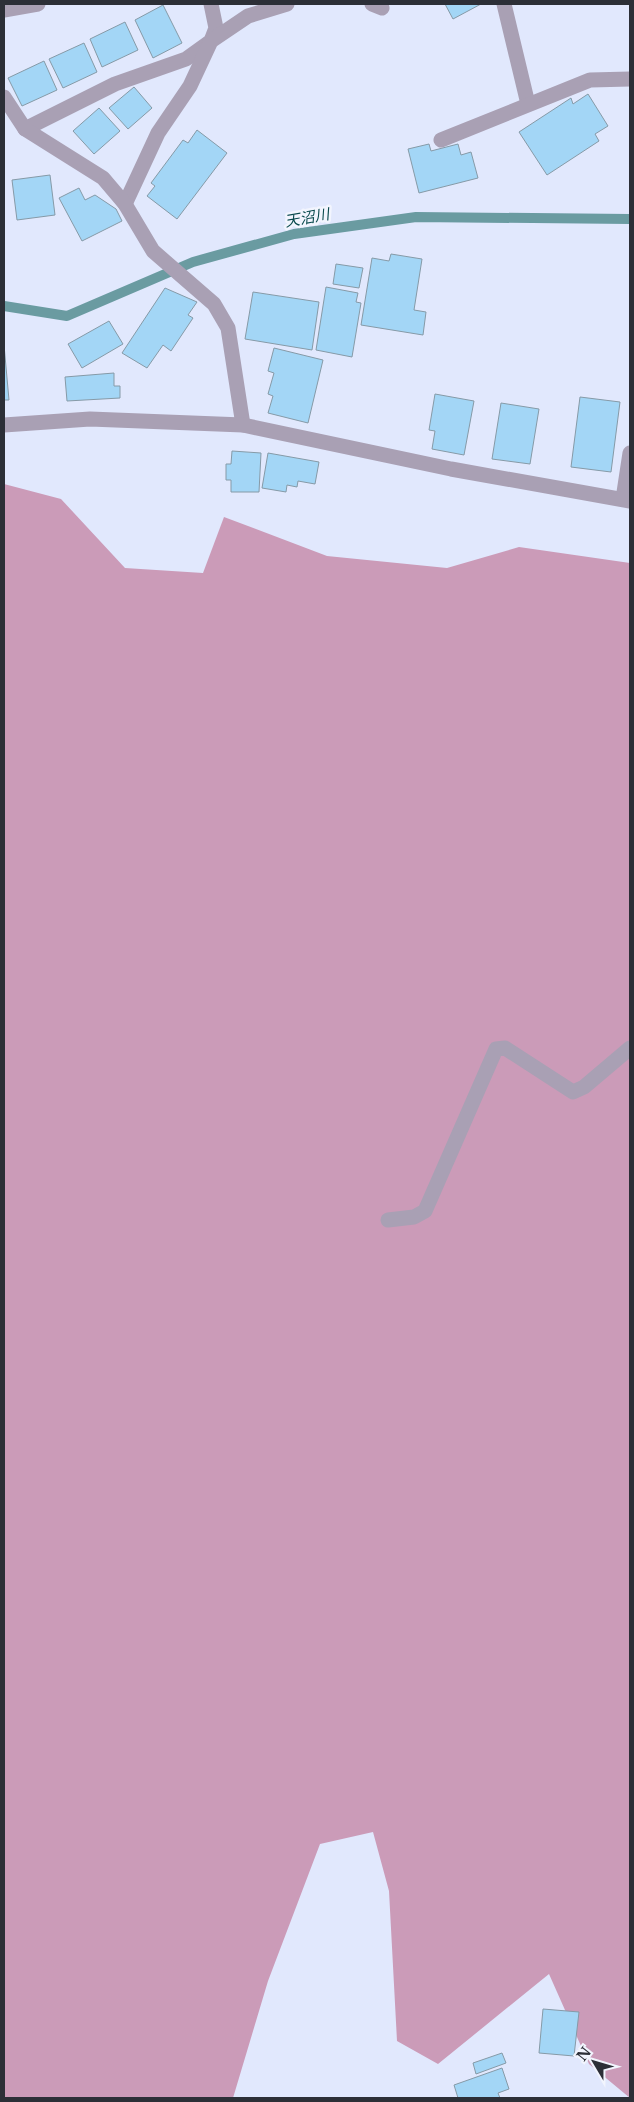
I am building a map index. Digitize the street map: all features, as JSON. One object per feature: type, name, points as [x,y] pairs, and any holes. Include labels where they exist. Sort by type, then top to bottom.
[{"type":"street","points":[[4,10],[38,4]]},
{"type":"street","points":[[125,204],[158,133],[190,86],[211,41],[216,28],[210,4]]},
{"type":"street","points":[[25,129],[114,84],[186,59],[248,16],[287,4]]},
{"type":"street","points":[[504,4],[528,104]]},
{"type":"street","points":[[441,140],[590,80],[630,79]]},
{"type":"street","points":[[4,97],[25,129],[103,178],[125,204],[153,251],[214,304],[228,328],[243,425]]},
{"type":"street","points":[[4,425],[90,419],[243,425],[451,469],[626,500],[630,453]]},
{"type":"street","points":[[388,1220],[414,1217],[425,1211],[496,1049],[505,1048],[574,1092],[584,1087],[630,1048]]},
{"type":"shaded area","points":[[4,484],[61,499],[125,568],[203,573],[224,517],[327,556],[447,568],[519,547],[630,563],[630,2098],[589,2064],[549,1974],[438,2064],[397,2041],[389,1891],[373,1832],[320,1844],[268,1981],[233,2098],[4,2098]]},
{"type":"building","points":[[445,4],[481,4],[453,19]]},
{"type":"building","points":[[163,5],[182,43],[153,58],[135,20]]},
{"type":"building","points":[[125,22],[138,50],[102,67],[90,39]]},
{"type":"building","points":[[84,43],[97,72],[63,88],[49,59]]},
{"type":"building","points":[[44,61],[57,90],[22,106],[8,78]]},
{"type":"building","points":[[134,87],[152,108],[128,129],[109,108]]},
{"type":"building","points":[[588,94],[608,126],[595,134],[599,141],[547,175],[519,132],[571,98],[573,104]]},
{"type":"building","points":[[99,108],[120,131],[94,154],[73,131]]},
{"type":"building","points":[[197,130],[227,153],[177,219],[147,196],[155,186],[151,183],[183,140],[188,143]]},
{"type":"building","points":[[429,144],[431,151],[458,144],[461,155],[471,152],[478,178],[419,193],[408,149]]},
{"type":"building","points":[[50,175],[55,215],[17,220],[12,180]]},
{"type":"building","points":[[79,188],[85,200],[95,195],[116,209],[122,221],[82,241],[59,198]]},
{"type":"building","points":[[391,254],[422,259],[414,310],[426,312],[423,335],[361,325],[372,258],[389,261]]},
{"type":"building","points":[[336,264],[363,268],[359,288],[333,284]]},
{"type":"building","points":[[326,287],[358,293],[356,302],[361,303],[352,357],[316,350]]},
{"type":"building","points":[[165,288],[197,302],[188,315],[193,318],[171,351],[163,345],[147,368],[122,353]]},
{"type":"building","points":[[253,292],[319,302],[312,350],[245,339]]},
{"type":"building","points":[[109,321],[123,344],[82,368],[68,344]]},
{"type":"building","points":[[4,345],[9,400],[4,400]]},
{"type":"building","points":[[274,348],[323,360],[308,423],[268,413],[273,396],[268,394],[274,373],[268,371]]},
{"type":"building","points":[[114,373],[114,386],[120,386],[120,398],[67,401],[65,377]]},
{"type":"building","points":[[435,394],[474,401],[464,455],[432,449],[435,431],[429,430]]},
{"type":"building","points":[[580,397],[620,402],[611,472],[571,467]]},
{"type":"building","points":[[501,403],[539,409],[530,464],[492,459]]},
{"type":"building","points":[[232,451],[261,453],[259,492],[231,492],[231,480],[226,480],[226,464],[231,464]]},
{"type":"building","points":[[268,453],[319,462],[315,484],[298,481],[297,487],[287,485],[286,492],[262,488]]},
{"type":"building","points":[[543,2009],[579,2012],[574,2056],[539,2053]]},
{"type":"building","points":[[502,2053],[506,2063],[476,2074],[473,2063]]},
{"type":"building","points":[[502,2068],[509,2089],[498,2093],[500,2098],[458,2098],[454,2085]]},
{"type":"waterway","name":"天沼川","points":[[4,306],[67,316],[193,262],[294,234],[416,217],[630,219]]}]
